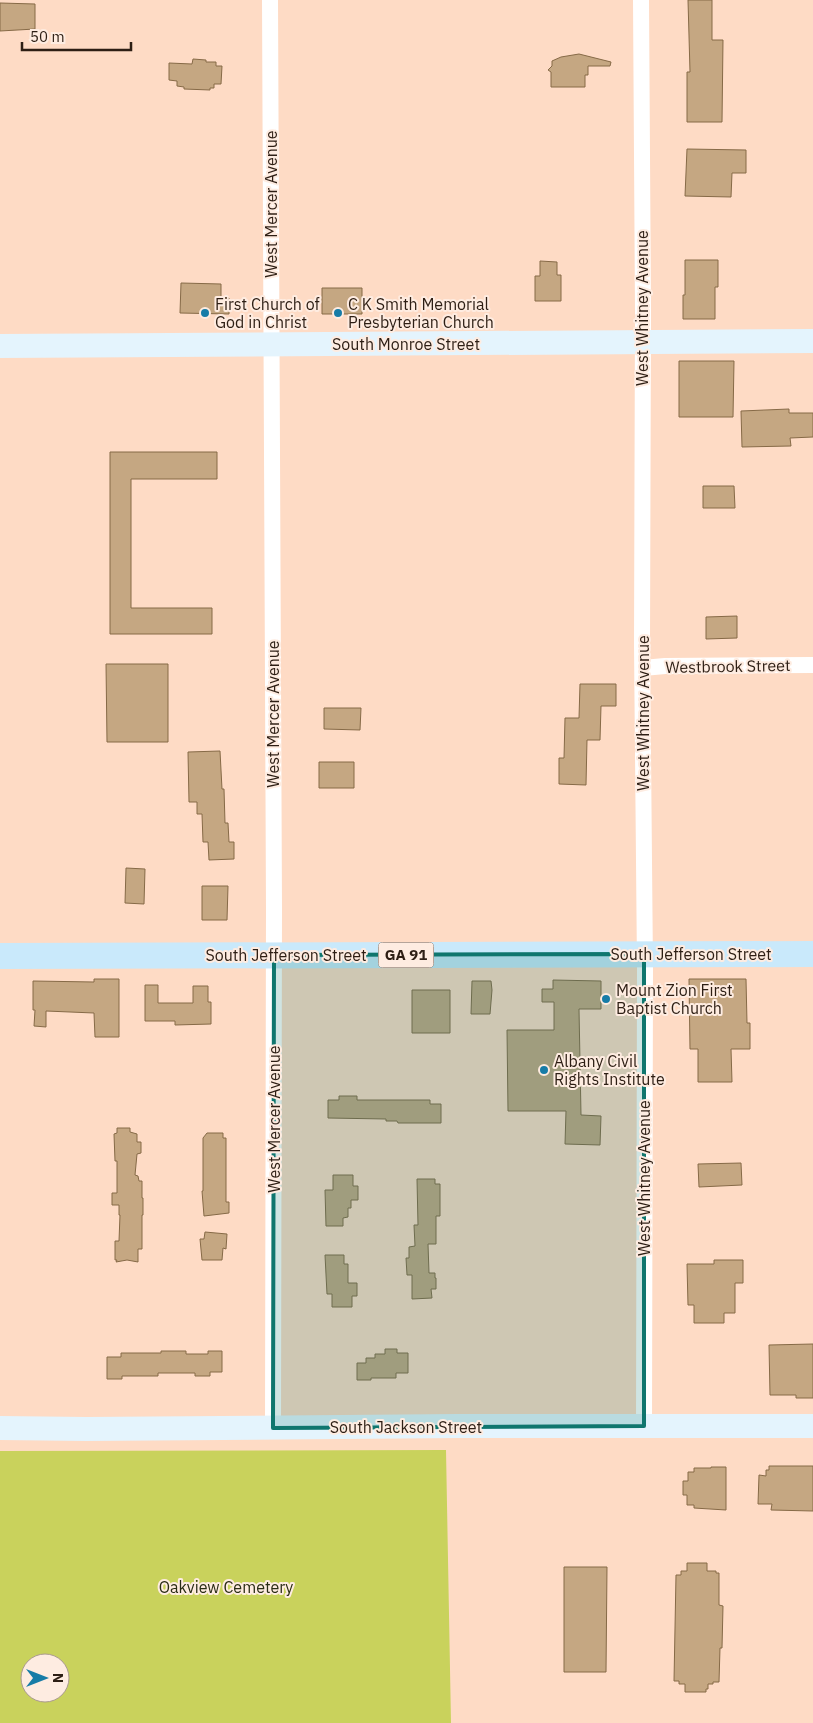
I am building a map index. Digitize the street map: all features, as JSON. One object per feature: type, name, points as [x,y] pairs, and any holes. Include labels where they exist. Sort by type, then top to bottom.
[{"type":"main road","name":"South Monroe Street","points":[[0,346],[813,341]]},
{"type":"main road","name":"South Jefferson Street","points":[[0,956],[813,954]]},
{"type":"main road","name":"South Jackson Street","points":[[0,1428],[86,1430],[813,1426]]},
{"type":"street","name":"West Mercer Avenue","points":[[270,0],[271,344],[273,403],[273,1428]]},
{"type":"street","name":"West Whitney Avenue","points":[[641,0],[644,1426]]},
{"type":"street","name":"Westbrook Street","points":[[643,668],[665,666],[813,665]]},
{"type":"highlighted area","points":[[644,954],[644,1426],[273,1428],[274,955]]},
{"type":"green space","name":"Oakview Cemetery","points":[[446,1450],[451,1723],[0,1723],[0,1451]]},
{"type":"building","points":[[688,0],[712,0],[712,40],[723,40],[722,122],[687,122],[687,72],[690,72]]},
{"type":"building","points":[[0,3],[35,4],[35,29],[0,31]]},
{"type":"building","points":[[579,54],[611,62],[610,66],[588,66],[588,75],[585,75],[585,87],[551,87],[551,72],[548,70],[552,66],[552,61],[561,57]]},
{"type":"building","points":[[193,59],[216,62],[216,66],[222,66],[221,84],[214,84],[214,88],[210,88],[210,90],[184,89],[184,87],[177,86],[177,81],[169,80],[169,63],[192,64]]},
{"type":"building","points":[[687,149],[746,150],[746,173],[732,173],[731,197],[685,196]]},
{"type":"building","points":[[685,260],[718,260],[718,287],[715,287],[715,319],[683,319]]},
{"type":"building","points":[[540,261],[557,262],[557,275],[561,275],[561,301],[535,301],[535,276],[540,276]]},
{"type":"building","points":[[181,283],[221,284],[221,298],[229,298],[229,314],[180,313]]},
{"type":"building","points":[[322,288],[362,288],[362,314],[322,314]]},
{"type":"building","points":[[679,361],[734,361],[733,417],[679,417]]},
{"type":"building","points":[[789,409],[789,413],[813,413],[813,437],[790,438],[791,446],[742,447],[741,411]]},
{"type":"building","points":[[110,452],[217,452],[217,479],[131,479],[131,608],[212,608],[212,634],[110,634]]},
{"type":"building","points":[[703,486],[734,486],[735,508],[703,508]]},
{"type":"building","points":[[737,616],[737,638],[706,639],[706,617]]},
{"type":"building","points":[[106,664],[168,664],[168,742],[107,742]]},
{"type":"building","points":[[580,684],[616,684],[616,706],[601,706],[600,740],[587,740],[586,785],[559,784],[559,758],[564,758],[565,718],[579,718]]},
{"type":"building","points":[[324,708],[361,708],[360,730],[324,729]]},
{"type":"building","points":[[220,751],[225,823],[228,823],[229,842],[234,842],[234,859],[209,860],[208,842],[203,842],[202,814],[197,814],[197,802],[189,802],[188,752]]},
{"type":"building","points":[[319,762],[354,762],[354,788],[319,788]]},
{"type":"building","points":[[126,868],[145,869],[144,904],[125,903]]},
{"type":"building","points":[[202,886],[228,886],[227,920],[202,920]]},
{"type":"building","points":[[94,979],[119,979],[119,1037],[95,1037],[94,1013],[46,1011],[46,1027],[34,1026],[33,981],[94,982]]},
{"type":"building","points":[[689,979],[746,979],[747,1023],[750,1023],[750,1049],[731,1049],[732,1082],[698,1082],[698,1049],[690,1049]]},
{"type":"building","name":"Albany Civil Rights Institute","points":[[553,980],[601,981],[601,1009],[579,1009],[581,1115],[601,1116],[600,1145],[565,1144],[566,1111],[508,1111],[507,1030],[554,1030],[554,1002],[542,1002],[542,989],[553,989]]},
{"type":"building","points":[[472,981],[491,981],[490,1014],[471,1014]]},
{"type":"building","points":[[145,985],[158,985],[158,1003],[193,1003],[193,986],[208,986],[208,1002],[211,1002],[211,1024],[175,1025],[175,1021],[145,1021]]},
{"type":"building","points":[[412,990],[450,990],[450,1033],[412,1033]]},
{"type":"building","points":[[339,1096],[357,1096],[357,1100],[430,1100],[430,1104],[441,1104],[441,1123],[398,1123],[397,1121],[386,1121],[386,1119],[328,1118],[328,1100],[339,1100]]},
{"type":"building","points":[[117,1128],[130,1128],[130,1132],[137,1134],[137,1142],[141,1142],[141,1153],[137,1154],[135,1175],[138,1176],[139,1181],[142,1181],[143,1198],[142,1249],[138,1249],[138,1262],[127,1260],[116,1262],[117,1260],[115,1260],[115,1241],[119,1241],[120,1215],[119,1205],[112,1205],[112,1193],[117,1193],[117,1161],[115,1161],[114,1134],[117,1133]]},
{"type":"building","points":[[207,1133],[223,1133],[223,1138],[226,1138],[226,1202],[229,1202],[229,1213],[204,1216],[202,1191],[203,1138]]},
{"type":"building","points":[[741,1163],[742,1185],[699,1187],[698,1164]]},
{"type":"building","points":[[333,1175],[353,1175],[353,1186],[358,1186],[358,1200],[351,1200],[351,1208],[348,1208],[348,1217],[343,1218],[343,1226],[326,1226],[325,1190],[333,1190]]},
{"type":"building","points":[[417,1179],[435,1179],[435,1184],[440,1184],[440,1216],[436,1216],[436,1244],[428,1244],[429,1273],[435,1273],[436,1289],[431,1289],[432,1298],[412,1299],[412,1275],[407,1275],[406,1258],[409,1258],[409,1247],[415,1246],[414,1225],[418,1225]]},
{"type":"building","points":[[205,1232],[227,1234],[226,1249],[223,1248],[222,1260],[202,1260],[200,1239],[204,1239]]},
{"type":"building","points":[[325,1255],[344,1255],[344,1264],[348,1264],[348,1283],[357,1283],[357,1296],[352,1296],[352,1307],[332,1307],[332,1294],[327,1294]]},
{"type":"building","points":[[714,1260],[743,1260],[743,1283],[735,1283],[735,1313],[724,1313],[724,1323],[694,1323],[694,1305],[688,1305],[687,1264],[714,1264]]},
{"type":"building","points":[[813,1344],[813,1398],[796,1398],[796,1395],[770,1395],[769,1345]]},
{"type":"building","points":[[385,1349],[397,1349],[397,1353],[408,1353],[408,1373],[396,1373],[396,1378],[357,1380],[357,1363],[366,1363],[366,1358],[375,1358],[375,1354],[385,1354]]},
{"type":"building","points":[[161,1351],[186,1351],[186,1354],[208,1354],[208,1351],[222,1351],[222,1372],[210,1372],[210,1376],[195,1376],[195,1373],[158,1373],[158,1376],[122,1376],[122,1379],[107,1379],[107,1357],[121,1357],[121,1353],[161,1353]]},
{"type":"building","points":[[769,1466],[813,1466],[813,1511],[771,1510],[772,1504],[758,1504],[759,1475],[766,1476],[766,1470],[769,1470]]},
{"type":"building","points":[[726,1467],[726,1510],[694,1508],[694,1505],[687,1505],[687,1495],[683,1495],[683,1481],[688,1481],[688,1472],[694,1472],[694,1468]]},
{"type":"building","points":[[687,1563],[707,1563],[707,1571],[719,1573],[719,1605],[723,1606],[719,1682],[708,1684],[706,1692],[685,1692],[685,1684],[679,1684],[679,1681],[674,1681],[676,1575],[681,1575],[681,1571],[687,1571]]},
{"type":"building","points":[[564,1567],[607,1567],[606,1672],[564,1672]]},
{"type":"place","name":"First Church of God in Christ","points":[[205,313]]},
{"type":"place","name":"C K Smith Memorial Presbyterian Church","points":[[338,313]]},
{"type":"place","name":"Mount Zion First Baptist Church","points":[[606,999]]},
{"type":"place","name":"Albany Civil Rights Institute","points":[[544,1070]]}]
